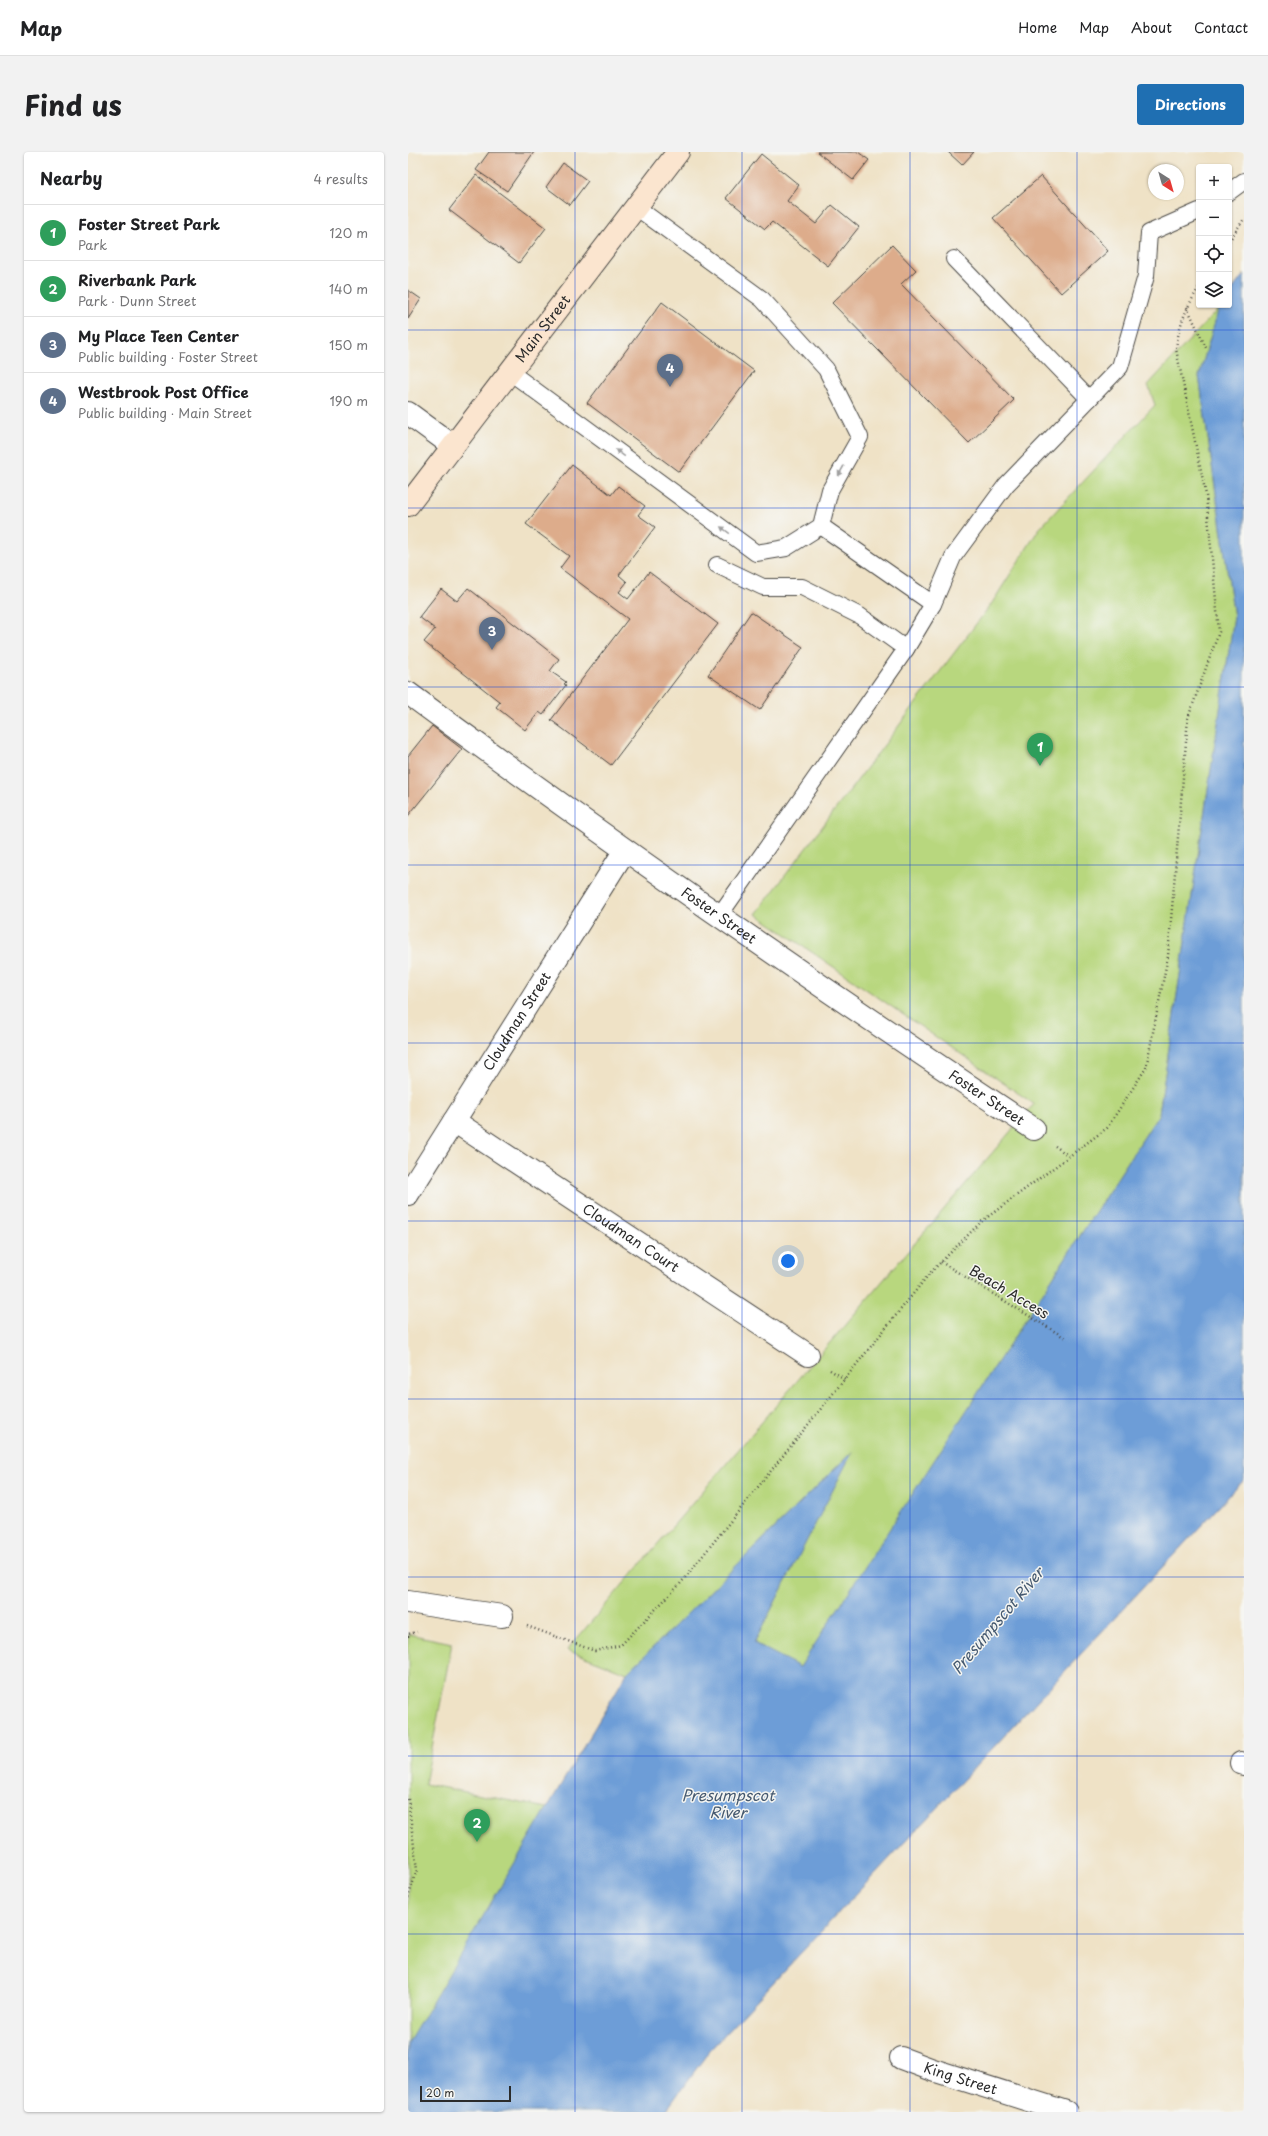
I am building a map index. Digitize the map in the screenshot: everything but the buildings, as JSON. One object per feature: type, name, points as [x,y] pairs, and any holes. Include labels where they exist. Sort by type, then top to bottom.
[{"type":"main road","name":"Main Street","points":[[408,505],[678,152]]},
{"type":"street","points":[[408,413],[453,446]]},
{"type":"street","name":"Foster Street","points":[[408,693],[559,805],[873,1023],[1034,1129]]},
{"type":"street","name":"Cloudman Street","points":[[408,1194],[625,850]]},
{"type":"street","name":"Cloudman Court","points":[[454,1121],[808,1355]]},
{"type":"street","points":[[408,1602],[502,1616]]},
{"type":"street","name":"King Street","points":[[901,2058],[933,2070],[1066,2112]]},
{"type":"lane","points":[[1232,190],[1244,181]]},
{"type":"lane","points":[[510,372],[756,553],[786,548],[821,526],[830,490],[860,437],[826,369],[762,299],[636,207]]},
{"type":"lane","points":[[719,916],[906,649],[933,604],[953,557],[1006,485],[1120,367],[1146,276],[1149,233],[1196,212]]},
{"type":"lane","points":[[954,259],[1089,399]]},
{"type":"lane","points":[[821,526],[933,604]]},
{"type":"lane","points":[[717,565],[763,587],[802,587],[860,616],[906,649]]},
{"type":"path","points":[[1232,237],[1244,219]]},
{"type":"path","points":[[1196,292],[1187,307],[1207,350]]},
{"type":"path","name":"Beach Access","points":[[941,1262],[1067,1339]]},
{"type":"path","points":[[408,1799],[417,1870],[408,1898]]},
{"type":"green space","points":[[1219,308],[1199,376],[1234,617],[1159,1114],[800,1668],[754,1643],[852,1452],[627,1673],[567,1650],[1034,1104],[756,914],[992,603],[1039,529],[1155,405],[1148,385]]},
{"type":"green space","points":[[408,1634],[452,1643],[425,1784],[567,1812],[408,2058]]},
{"type":"water","name":"Presumpscot River","points":[[1244,274],[1244,1480],[710,2050],[665,2112],[408,2112],[408,2043],[627,1673],[853,1451],[754,1643],[800,1667],[1159,1114],[1234,617],[1199,376],[1219,308],[1232,308],[1232,290]]},
{"type":"place","name":"Westbrook Post Office","points":[[670,387]]},
{"type":"place","name":"My Place Teen Center","points":[[492,650]]},
{"type":"place","name":"Foster Street Park","points":[[1040,766]]},
{"type":"place","name":"Riverbank Park","points":[[477,1842]]}]
